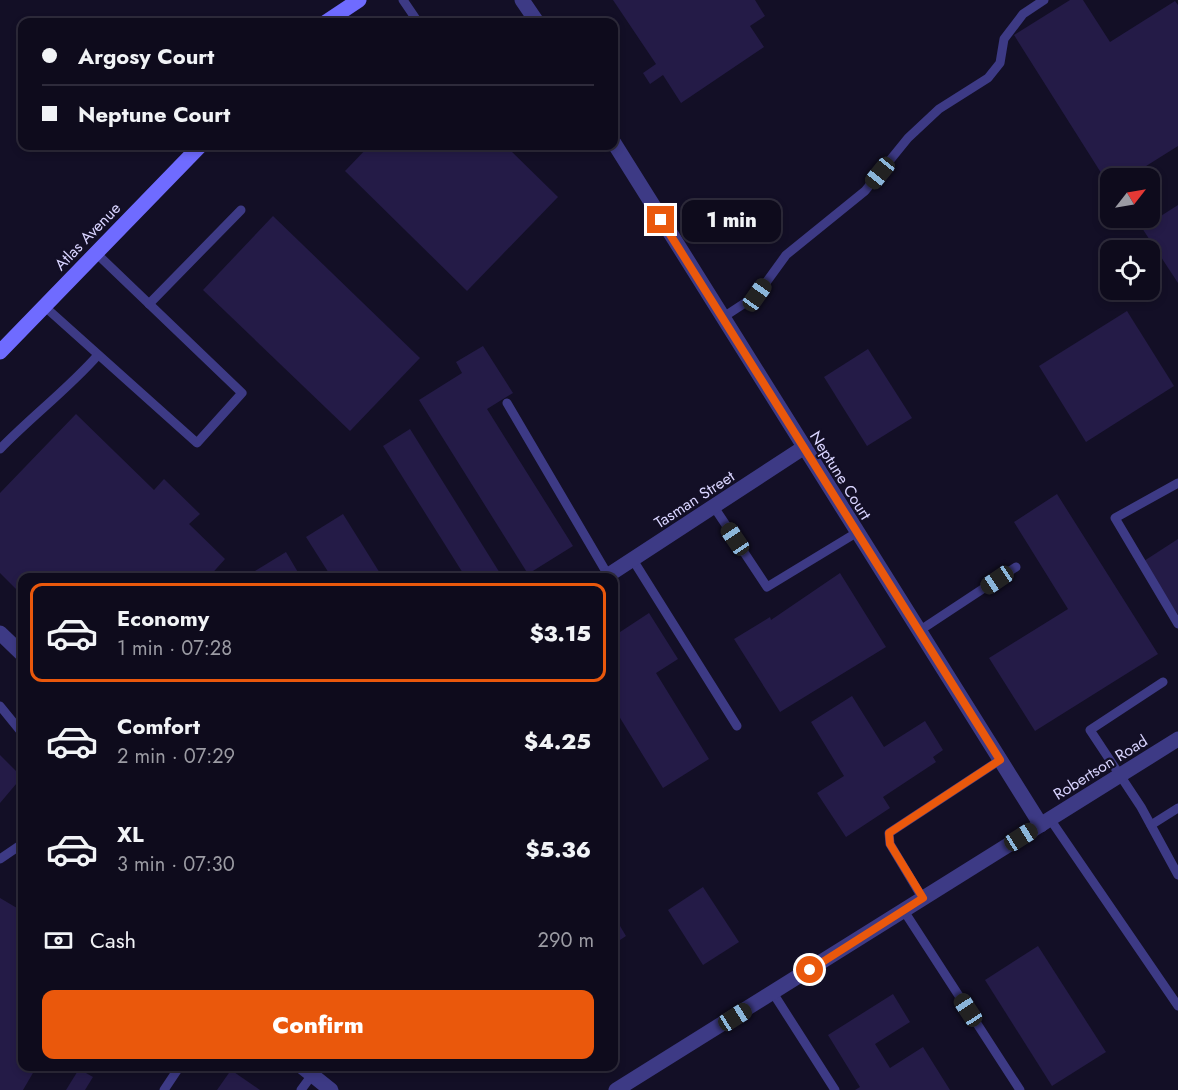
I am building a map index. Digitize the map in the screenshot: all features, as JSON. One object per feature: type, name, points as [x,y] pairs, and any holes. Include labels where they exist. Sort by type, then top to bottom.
[{"type":"street","points":[[332,18],[359,0]]},
{"type":"street","points":[[522,0],[534,18]]},
{"type":"street","name":"Neptune Court","points":[[618,149],[1000,760],[1045,822]]},
{"type":"street","name":"Atlas Avenue","points":[[0,352],[196,150]]},
{"type":"street","name":"Tasman Street","points":[[611,573],[803,448]]},
{"type":"street","points":[[1,637],[18,651]]},
{"type":"street","name":"Robertson Road","points":[[616,1090],[1178,739]]},
{"type":"street","points":[[306,1071],[331,1090]]},
{"type":"lane","points":[[403,0],[415,18]]},
{"type":"lane","points":[[722,318],[757,295],[786,255],[865,191],[908,138],[939,109],[988,78],[1000,63],[1004,39],[1023,14],[1044,0]]},
{"type":"lane","points":[[149,304],[240,210]]},
{"type":"lane","points":[[44,306],[197,443],[242,393],[96,253]]},
{"type":"lane","points":[[0,449],[30,418],[66,389],[99,355]]},
{"type":"lane","points":[[507,403],[604,573]]},
{"type":"lane","points":[[1178,483],[1115,518],[1178,624]]},
{"type":"lane","points":[[714,507],[767,587],[856,533]]},
{"type":"lane","points":[[633,560],[737,726]]},
{"type":"lane","points":[[919,632],[1016,567]]},
{"type":"lane","points":[[1163,682],[1090,730],[1151,825],[1178,875]]},
{"type":"lane","points":[[0,706],[18,728]]},
{"type":"lane","points":[[923,898],[890,844],[889,833],[1000,760]]},
{"type":"lane","points":[[1151,825],[1178,808]]},
{"type":"lane","points":[[1045,822],[1178,1006]]},
{"type":"lane","points":[[0,859],[18,847]]},
{"type":"lane","points":[[904,911],[1020,1090]]},
{"type":"lane","points":[[773,993],[835,1090]]},
{"type":"lane","points":[[164,1090],[177,1071]]},
{"type":"lane","points":[[301,1090],[306,1071]]},
{"type":"building","points":[[613,0],[755,0],[765,16],[750,26],[764,47],[681,103],[663,75],[650,84],[643,73],[656,64]]},
{"type":"building","points":[[1070,0],[1083,0],[1110,42],[1175,1],[1178,5],[1178,146],[1143,168],[1100,168],[1100,171],[1014,35]]},
{"type":"building","points":[[365,150],[510,150],[558,197],[467,291],[345,171]]},
{"type":"building","points":[[1178,205],[1178,283],[1160,256],[1160,240],[1150,240],[1142,228],[1160,228],[1160,216]]},
{"type":"building","points":[[273,216],[420,358],[350,431],[203,290]]},
{"type":"building","points":[[1127,311],[1174,386],[1086,442],[1039,366]]},
{"type":"building","points":[[483,346],[513,393],[487,409],[573,546],[530,573],[527,573],[419,400],[462,373],[456,362]]},
{"type":"building","points":[[868,349],[912,418],[867,446],[824,377]]},
{"type":"building","points":[[76,414],[154,490],[164,479],[200,514],[189,524],[225,559],[212,573],[18,573],[18,591],[0,573],[0,493]]},
{"type":"building","points":[[410,429],[500,573],[463,573],[383,446]]},
{"type":"building","points":[[1057,494],[1158,654],[1035,731],[989,658],[1068,609],[1014,522]]},
{"type":"building","points":[[343,514],[380,573],[329,573],[306,537]]},
{"type":"building","points":[[1178,539],[1178,615],[1144,561]]},
{"type":"building","points":[[286,552],[298,573],[256,573],[255,571]]},
{"type":"building","points":[[840,573],[886,647],[780,712],[734,639],[770,617],[771,620]]},
{"type":"building","points":[[649,613],[678,659],[656,673],[709,759],[663,788],[618,715],[618,633]]},
{"type":"building","points":[[852,696],[884,747],[925,721],[943,750],[933,757],[936,762],[883,797],[890,808],[846,837],[817,793],[844,776],[811,722]]},
{"type":"building","points":[[0,755],[18,773],[18,782],[0,803]]},
{"type":"building","points":[[703,887],[739,942],[703,965],[668,910]]},
{"type":"building","points":[[0,898],[18,909],[18,1071],[34,1071],[23,1090],[0,1090]]},
{"type":"building","points":[[618,923],[626,936],[618,941]]},
{"type":"building","points":[[1038,946],[1106,1052],[1052,1086],[985,980]]},
{"type":"building","points":[[893,994],[910,1022],[875,1044],[890,1068],[923,1047],[950,1090],[855,1090],[860,1087],[828,1035]]},
{"type":"building","points":[[78,1071],[93,1077],[85,1090],[66,1090]]},
{"type":"building","points":[[232,1071],[260,1090],[217,1090]]},
{"type":"route","points":[[661,220],[1000,760],[889,833],[890,844],[923,898],[810,970]]}]
